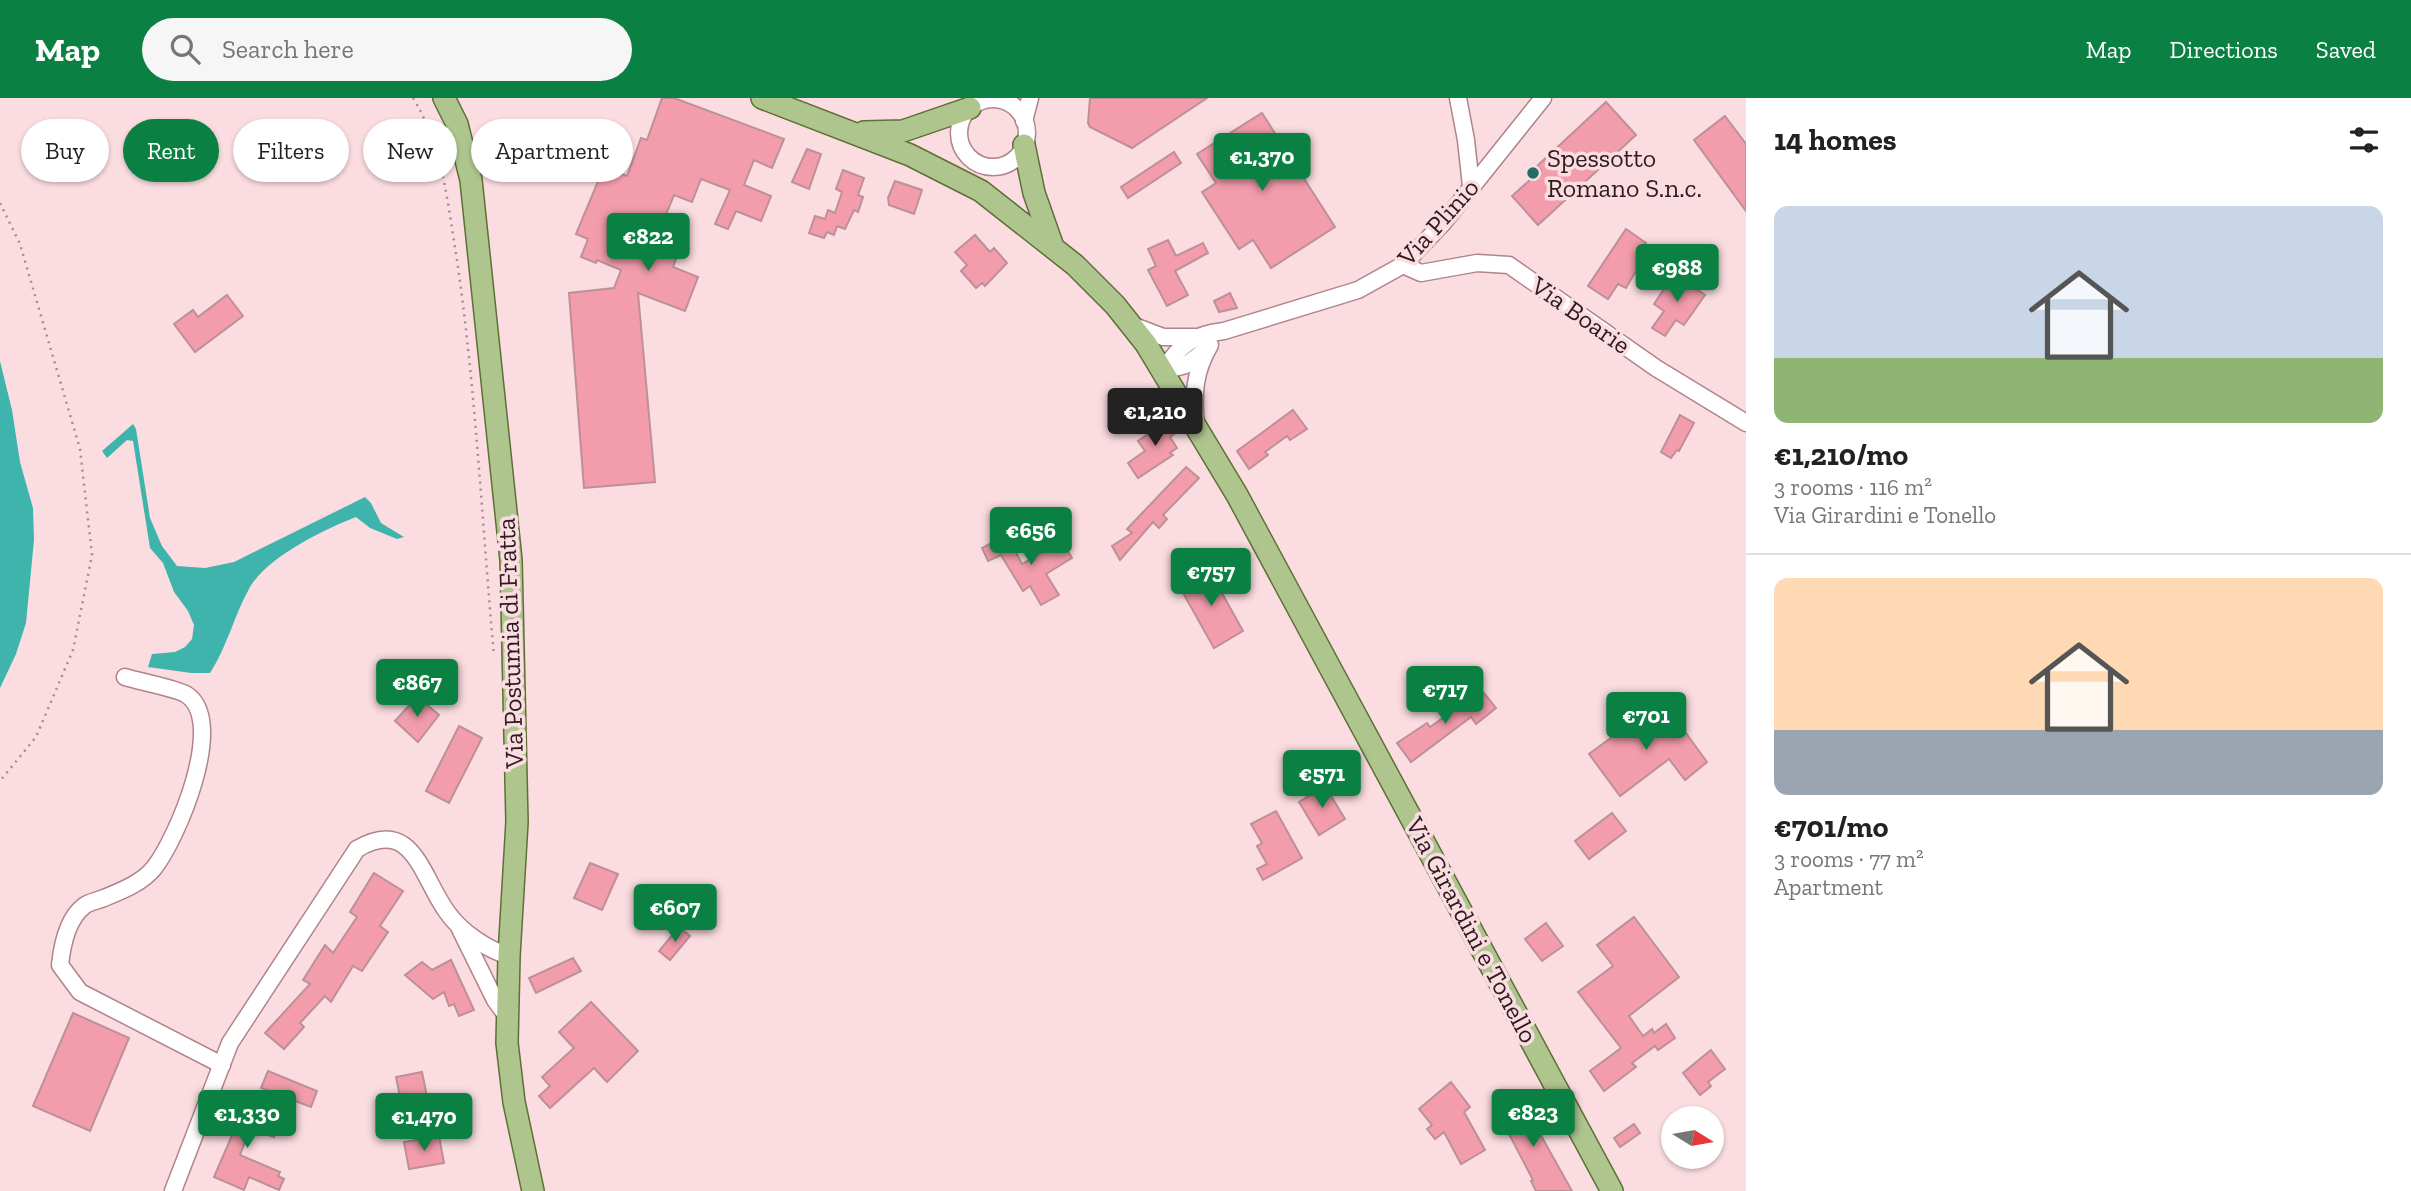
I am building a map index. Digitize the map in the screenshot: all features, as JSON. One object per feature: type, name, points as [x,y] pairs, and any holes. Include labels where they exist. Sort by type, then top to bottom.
[{"type":"main road","name":"Via Postumia di Fratta","points":[[444,98],[457,124],[471,180],[511,560],[517,822],[506,1014],[514,1102],[533,1191]]},
{"type":"main road","name":"Via Girardini e Tonello","points":[[762,98],[910,155],[981,191],[1052,244],[1107,297],[1130,324],[1163,371],[1244,508],[1612,1191]]},
{"type":"main road","points":[[851,132],[903,131],[974,104]]},
{"type":"main road","points":[[1024,145],[1034,193],[1052,244]]},
{"type":"street","points":[[1024,121],[1030,98]]},
{"type":"street","points":[[1458,98],[1471,186]]},
{"type":"street","name":"Via Plinio","points":[[1163,371],[1186,365],[1203,341],[1224,331],[1358,290],[1403,265],[1443,223],[1543,98]]},
{"type":"street","points":[[989,99],[1007,102],[1020,113],[1024,121],[1024,145],[1019,154],[1002,165],[992,167],[973,160],[961,145],[959,135],[964,116],[974,104],[989,99]]},
{"type":"street","name":"Via Boarie","points":[[1403,265],[1421,273],[1477,263],[1508,265],[1656,368],[1746,423]]},
{"type":"street","points":[[1130,324],[1163,337],[1203,341],[1195,379],[1196,427]]},
{"type":"street","points":[[125,677],[187,694],[198,708],[203,725],[200,761],[170,843],[153,870],[135,884],[84,906],[72,919],[61,947],[60,965],[80,992],[222,1065]]},
{"type":"street","points":[[173,1191],[240,1026],[357,849],[370,841],[386,838],[400,841],[411,851],[447,913],[459,926],[493,951],[509,956]]},
{"type":"street","points":[[459,926],[495,1000],[506,1014]]},
{"type":"path","points":[[413,98],[424,116],[444,182],[466,321],[495,664]]},
{"type":"path","points":[[0,203],[20,244],[80,449],[92,555],[73,650],[36,737],[0,781]]},
{"type":"water","points":[[0,361],[12,410],[20,462],[33,508],[34,540],[26,623],[16,654],[0,688]]},
{"type":"water","points":[[133,424],[150,518],[162,546],[177,566],[205,568],[234,562],[365,497],[381,523],[404,537],[397,539],[370,528],[356,517],[328,529],[282,556],[257,577],[210,673],[148,667],[152,654],[175,652],[185,647],[192,639],[194,625],[188,611],[174,592],[163,563],[150,548],[133,441],[127,440],[107,458],[102,451]]},
{"type":"building","points":[[662,98],[674,98],[784,139],[772,168],[754,160],[744,185],[771,196],[761,221],[736,211],[728,229],[715,224],[730,190],[701,179],[692,202],[674,195],[662,224],[686,233],[673,267],[698,277],[685,311],[638,293],[655,482],[584,488],[569,293],[614,288],[621,270],[581,257],[588,239],[576,234],[598,182],[633,182],[633,160],[641,138],[647,140]]},
{"type":"building","points":[[1090,98],[1207,98],[1132,148],[1090,127]]},
{"type":"building","points":[[1606,102],[1636,135],[1538,225],[1512,196],[1541,170],[1537,166]]},
{"type":"building","points":[[1262,113],[1335,227],[1271,268],[1253,240],[1239,249],[1202,192],[1216,183],[1197,154]]},
{"type":"building","points":[[1725,116],[1746,144],[1746,211],[1694,140]]},
{"type":"building","points":[[807,149],[821,154],[809,189],[792,182]]},
{"type":"building","points":[[1174,152],[1181,163],[1128,198],[1121,187]]},
{"type":"building","points":[[843,170],[864,178],[858,195],[863,197],[858,212],[854,210],[845,229],[837,226],[834,235],[827,232],[824,238],[809,233],[815,216],[825,219],[828,210],[835,213],[842,192],[836,189]]},
{"type":"building","points":[[895,181],[922,190],[914,214],[889,205],[888,198]]},
{"type":"building","points":[[1626,229],[1646,243],[1636,258],[1649,265],[1643,275],[1636,271],[1626,288],[1618,284],[1608,299],[1588,286]]},
{"type":"building","points":[[975,235],[990,252],[994,248],[1007,263],[985,286],[982,283],[976,288],[961,271],[967,265],[955,252]]},
{"type":"building","points":[[1168,240],[1176,256],[1203,243],[1208,253],[1175,271],[1188,295],[1167,306],[1148,270],[1156,266],[1148,249]]},
{"type":"building","points":[[1674,274],[1705,295],[1684,325],[1676,320],[1665,336],[1652,328],[1664,311],[1654,304]]},
{"type":"building","points":[[1230,293],[1237,308],[1219,312],[1214,301]]},
{"type":"building","points":[[227,295],[243,316],[195,352],[174,324],[193,310],[198,317]]},
{"type":"building","points":[[1293,410],[1307,429],[1290,440],[1287,436],[1265,452],[1268,455],[1249,469],[1237,451]]},
{"type":"building","points":[[1680,415],[1694,423],[1679,451],[1671,458],[1661,452]]},
{"type":"building","points":[[1172,418],[1180,430],[1170,437],[1177,448],[1170,453],[1173,455],[1138,478],[1128,463],[1145,451],[1138,441]]},
{"type":"building","points":[[1186,467],[1199,478],[1163,515],[1167,519],[1159,528],[1153,522],[1120,560],[1112,546],[1132,533],[1127,529]]},
{"type":"building","points":[[1007,535],[1022,564],[1062,541],[1072,558],[1046,574],[1059,595],[1041,605],[1030,586],[1023,591],[1001,555],[988,561],[982,548]]},
{"type":"building","points":[[1208,568],[1243,631],[1214,648],[1178,584]]},
{"type":"building","points":[[1484,693],[1496,708],[1476,724],[1471,717],[1411,762],[1397,743],[1427,723],[1430,727],[1474,696],[1476,699]]},
{"type":"building","points":[[416,698],[439,715],[418,742],[395,721]]},
{"type":"building","points":[[1642,715],[1675,718],[1707,762],[1685,780],[1669,759],[1620,796],[1589,754]]},
{"type":"building","points":[[459,726],[482,738],[449,803],[426,791]]},
{"type":"building","points":[[1325,786],[1345,819],[1319,835],[1299,802]]},
{"type":"building","points":[[1276,811],[1302,858],[1263,880],[1257,869],[1267,864],[1257,846],[1262,843],[1251,824]]},
{"type":"building","points":[[1612,813],[1626,831],[1589,859],[1575,841]]},
{"type":"building","points":[[590,863],[618,874],[602,910],[574,898]]},
{"type":"building","points":[[374,873],[403,891],[380,926],[388,932],[362,971],[353,966],[331,1002],[325,996],[300,1023],[304,1027],[284,1049],[265,1033],[310,984],[303,980],[325,945],[333,953],[357,917],[350,912]]},
{"type":"building","points":[[1634,917],[1679,977],[1629,1016],[1643,1036],[1652,1029],[1654,1033],[1666,1024],[1675,1038],[1658,1050],[1655,1046],[1632,1063],[1636,1067],[1604,1091],[1590,1071],[1621,1048],[1578,992],[1613,966],[1597,945]]},
{"type":"building","points":[[1546,923],[1563,946],[1542,961],[1525,939]]},
{"type":"building","points":[[679,927],[690,936],[670,960],[659,951]]},
{"type":"building","points":[[573,958],[581,971],[536,993],[529,978]]},
{"type":"building","points":[[451,960],[474,1010],[459,1016],[454,1004],[449,1006],[444,992],[433,999],[405,975],[422,962],[432,970]]},
{"type":"building","points":[[591,1002],[638,1051],[607,1082],[594,1068],[550,1108],[539,1096],[550,1086],[542,1077],[574,1048],[559,1032]]},
{"type":"building","points":[[73,1013],[129,1038],[90,1131],[33,1106]]},
{"type":"building","points":[[1711,1050],[1725,1069],[1708,1082],[1711,1086],[1700,1095],[1683,1073]]},
{"type":"building","points":[[268,1071],[317,1091],[311,1107],[261,1088]]},
{"type":"building","points":[[422,1072],[430,1111],[404,1117],[396,1077]]},
{"type":"building","points":[[1451,1082],[1470,1107],[1464,1112],[1485,1150],[1461,1164],[1444,1132],[1435,1139],[1427,1129],[1432,1125],[1419,1109]]},
{"type":"building","points":[[1522,1098],[1572,1191],[1536,1191],[1531,1181],[1533,1180],[1497,1111]]},
{"type":"building","points":[[237,1104],[283,1122],[279,1134],[276,1133],[274,1137],[250,1129],[240,1155],[280,1172],[278,1176],[284,1179],[279,1190],[249,1177],[244,1190],[214,1177],[233,1133],[224,1129]]},
{"type":"building","points":[[1634,1124],[1640,1133],[1620,1147],[1614,1138]]},
{"type":"building","points":[[439,1136],[444,1163],[409,1169],[404,1142]]},
{"type":"place","name":"Spessotto Romano S.n.c.","points":[[1533,173]]}]
